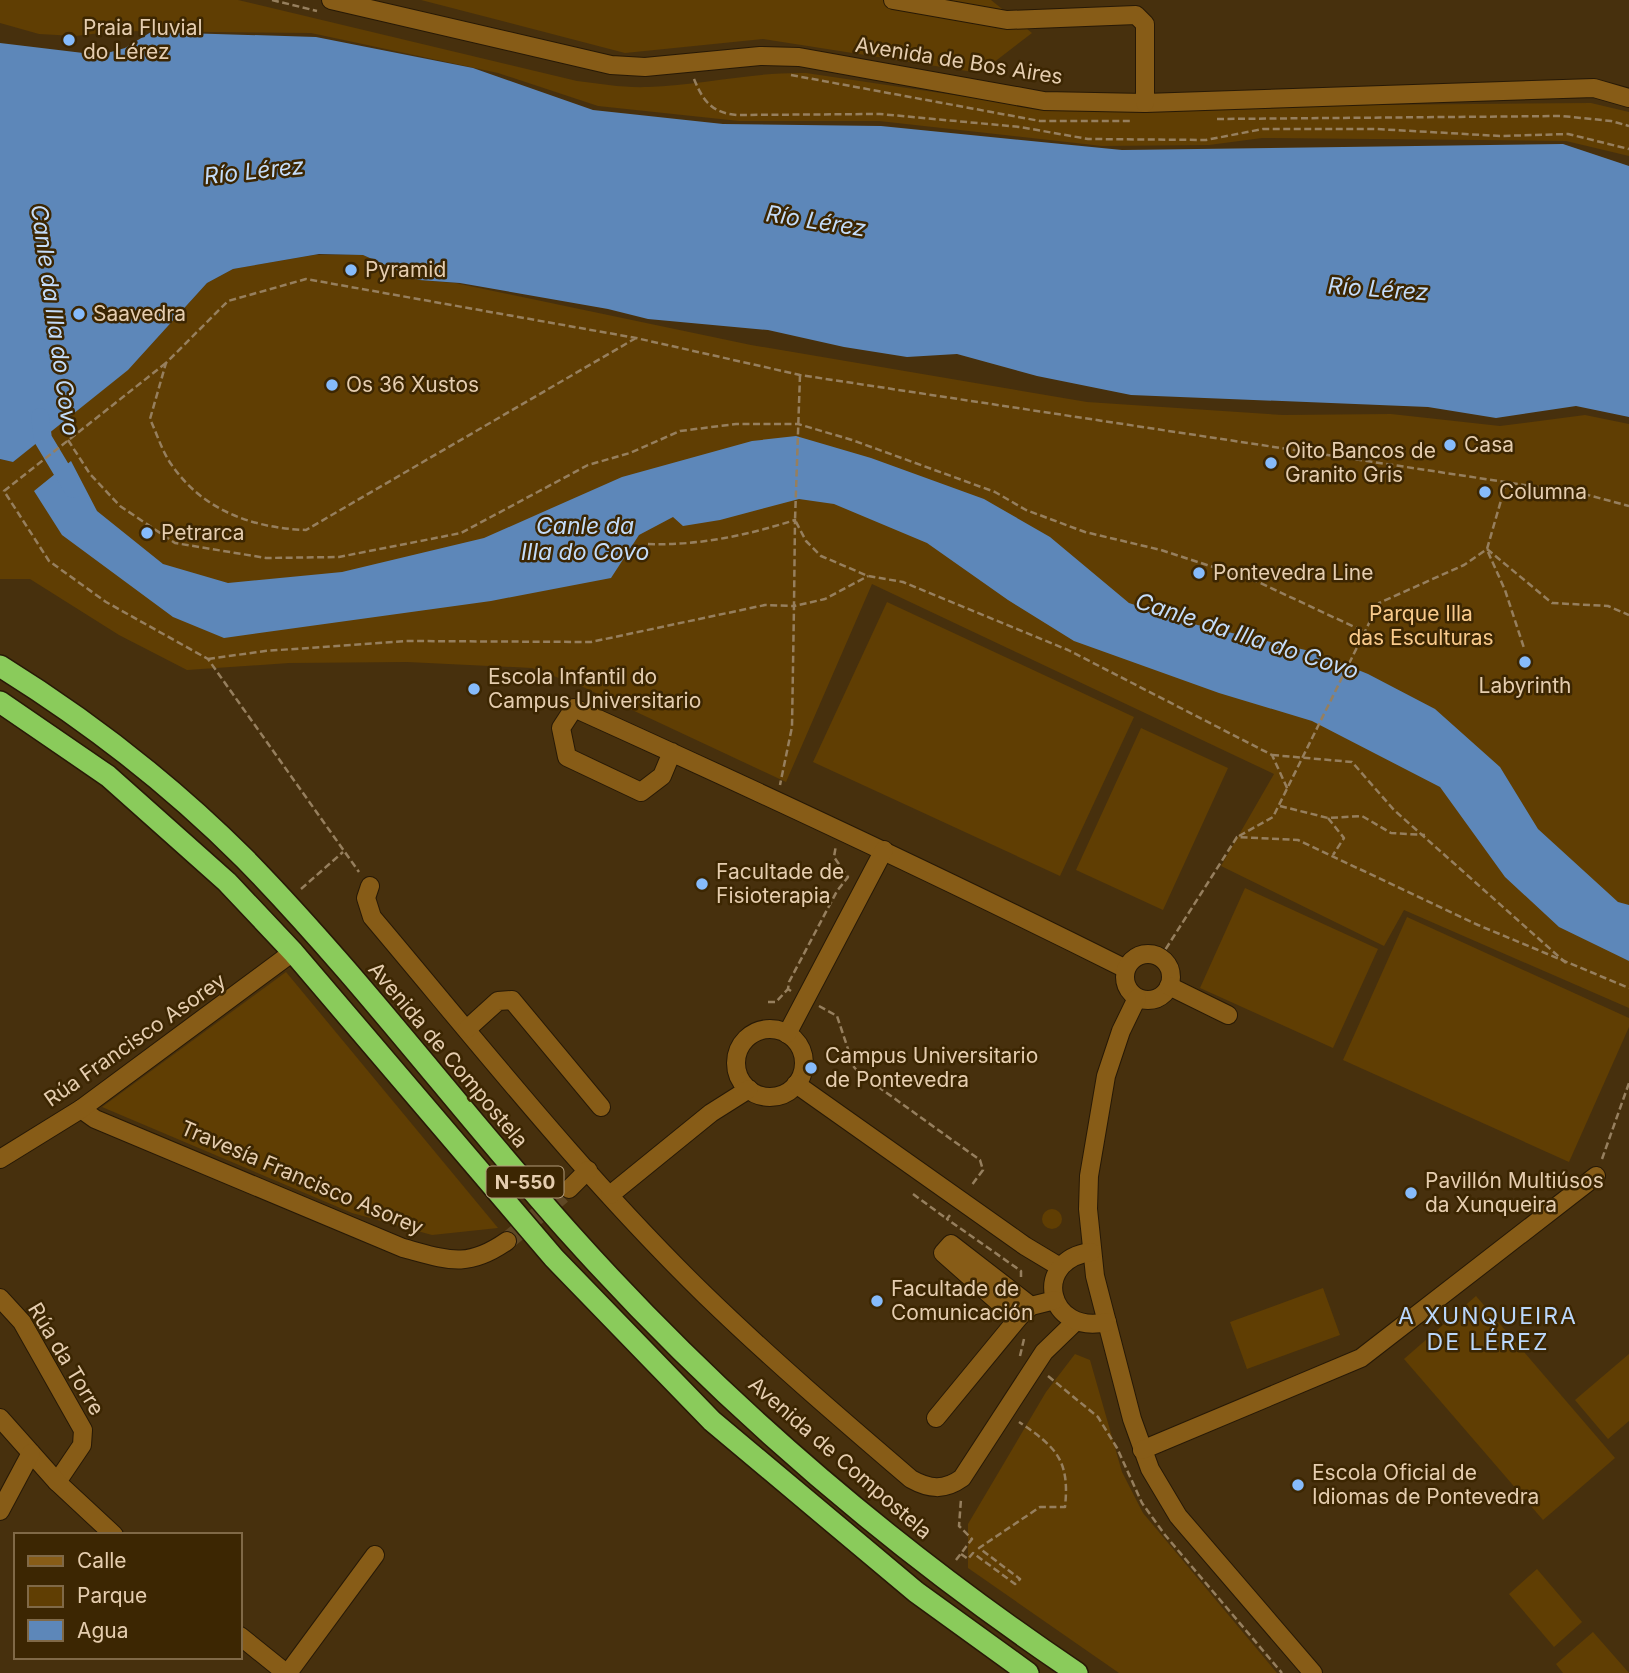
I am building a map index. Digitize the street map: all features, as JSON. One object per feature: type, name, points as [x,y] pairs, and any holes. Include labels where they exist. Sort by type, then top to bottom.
[{"type":"highway","name":"Avenida de Compostela","points":[[0,666],[125,754],[193,810],[245,860],[316,938],[572,1237],[733,1398],[830,1486],[929,1566],[1077,1673]]},
{"type":"highway","name":"N-550","points":[[0,702],[108,776],[227,881],[293,952],[554,1258],[712,1421],[916,1592],[1028,1673]]},
{"type":"street","name":"Avenida de Bos Aires","points":[[331,0],[596,63],[646,67],[760,56],[799,57],[1044,101],[1145,103],[1594,88],[1629,98]]},
{"type":"street","points":[[893,0],[1007,20],[1067,20],[1136,15],[1145,24],[1145,103]]},
{"type":"street","points":[[672,752],[662,776],[641,792],[567,757],[561,728],[574,708],[672,752],[779,801],[884,850],[1126,969]]},
{"type":"street","points":[[787,1034],[884,850]]},
{"type":"street","points":[[370,886],[366,898],[372,917],[587,1170],[704,1294],[819,1401],[911,1479],[938,1488],[951,1486],[961,1478],[1044,1352],[1075,1322]]},
{"type":"street","name":"Rúa Francisco Asorey","points":[[0,1159],[81,1109],[293,952]]},
{"type":"street","points":[[1140,955],[1160,958],[1170,971],[1169,986],[1159,998],[1137,998],[1127,989],[1126,969],[1140,955]]},
{"type":"street","points":[[1169,986],[1228,1015]]},
{"type":"street","points":[[1137,998],[1121,1031],[1106,1076],[1089,1176],[1091,1252],[1107,1322],[1142,1450],[1163,1494],[1178,1516],[1313,1673]]},
{"type":"street","points":[[467,1029],[498,1001],[512,1000],[601,1107]]},
{"type":"street","points":[[766,1029],[787,1034],[802,1051],[802,1074],[796,1084],[779,1096],[768,1097],[749,1089],[737,1071],[740,1048],[755,1033],[766,1029]]},
{"type":"street","points":[[796,1084],[1025,1246],[1060,1267]]},
{"type":"street","points":[[610,1195],[711,1113],[749,1089]]},
{"type":"street","name":"Travesía Francisco Asorey","points":[[81,1109],[95,1119],[403,1248],[429,1255],[472,1260],[486,1256],[507,1241]]},
{"type":"street","points":[[569,1189],[587,1170]]},
{"type":"street","points":[[1142,1450],[1361,1358],[1596,1176]]},
{"type":"street","points":[[1091,1252],[1077,1254],[1060,1267],[1053,1285],[1055,1300],[1060,1310],[1075,1322],[1087,1325],[1107,1322]]},
{"type":"street","name":"Rúa da Torre","points":[[0,1297],[22,1322],[83,1430],[82,1446],[57,1482]]},
{"type":"street","points":[[936,1418],[1026,1311],[1055,1300]]},
{"type":"street","points":[[0,1418],[57,1482],[112,1533]]},
{"type":"street","points":[[0,1511],[32,1453]]},
{"type":"street","points":[[242,1638],[287,1673],[375,1555]]},
{"type":"path","points":[[693,77],[707,104],[726,115],[737,116],[880,114],[1020,127],[1088,139],[1206,140],[1263,129],[1377,129],[1500,135],[1568,134],[1629,149]]},
{"type":"path","points":[[370,886],[208,659],[106,602],[49,561],[2,489],[166,363],[228,301],[306,279],[635,338],[800,374],[1584,494],[1629,506]]},
{"type":"path","points":[[166,363],[150,419],[171,464],[208,502],[235,517],[271,528],[306,530],[635,338]]},
{"type":"path","points":[[779,801],[780,777],[792,727],[800,374]]},
{"type":"path","points":[[68,440],[90,474],[120,506],[175,543],[267,558],[339,557],[461,533],[587,465],[630,453],[680,430],[736,424],[798,424],[852,440],[995,492],[1026,510],[1086,531],[1161,550],[1256,581],[1317,607],[1363,631]]},
{"type":"path","points":[[1160,958],[1237,838],[1273,817],[1280,806],[1315,728],[1379,603],[1464,565],[1487,549],[1506,483]]},
{"type":"path","points":[[648,544],[672,545],[751,534],[795,520]]},
{"type":"path","points":[[795,520],[807,541],[821,556],[868,576],[903,582],[1068,650],[1236,739],[1272,755],[1352,762],[1394,810],[1568,965]]},
{"type":"path","points":[[1487,549],[1552,603],[1608,606],[1629,615]]},
{"type":"path","points":[[1487,549],[1505,590],[1524,648]]},
{"type":"path","points":[[208,659],[265,651],[406,641],[591,642],[765,605],[794,606],[825,599],[868,576]]},
{"type":"path","points":[[1272,755],[1287,790]]},
{"type":"path","points":[[1280,806],[1328,818],[1362,816],[1391,833],[1425,835]]},
{"type":"path","points":[[1328,818],[1344,838],[1332,857]]},
{"type":"path","points":[[1237,838],[1298,840],[1568,965],[1629,988]]},
{"type":"path","points":[[301,889],[344,852]]},
{"type":"path","points":[[768,1002],[776,1002],[788,989]]},
{"type":"path","points":[[1596,1176],[1629,1083]]},
{"type":"path","points":[[914,1194],[947,1219]]},
{"type":"path","points":[[961,1554],[968,1559],[973,1553],[1015,1584],[1020,1578],[979,1548],[1040,1507],[1065,1507],[1068,1479],[1050,1442],[1004,1413]]},
{"type":"path","points":[[956,1560],[972,1539],[959,1527],[961,1478]]},
{"type":"green space","points":[[0,0],[238,0],[577,81],[612,86],[668,86],[766,74],[806,73],[1041,108],[1591,103],[1629,112],[1629,156],[1566,141],[1262,138],[1209,145],[1102,146],[879,121],[739,121],[598,106],[498,73],[311,33],[118,31],[75,36],[39,34],[0,23]]},
{"type":"green space","points":[[421,0],[991,0],[1032,33],[980,73],[763,39],[625,53]]},
{"type":"green space","name":"Parque Illa das Esculturas","points":[[314,255],[363,255],[419,280],[455,283],[751,345],[1087,402],[1283,415],[1391,414],[1500,426],[1585,415],[1629,424],[1629,1008],[1404,910],[1384,946],[1221,866],[1274,774],[872,584],[786,782],[583,687],[532,668],[407,662],[289,663],[187,670],[119,635],[30,579],[0,579],[0,459],[13,462],[136,361],[207,283],[233,269]]},
{"type":"green space","points":[[887,602],[1134,717],[1060,876],[813,762]]},
{"type":"green space","points":[[1141,728],[1228,768],[1163,910],[1076,870]]},
{"type":"green space","points":[[1245,888],[1378,949],[1333,1048],[1200,988]]},
{"type":"green space","points":[[1407,917],[1629,1018],[1629,1027],[1569,1162],[1343,1060]]},
{"type":"green space","points":[[286,972],[498,1228],[432,1235],[352,1213],[102,1107]]},
{"type":"green space","points":[[1052,1209],[1059,1212],[1062,1219],[1059,1226],[1052,1229],[1045,1226],[1042,1219],[1045,1212]]},
{"type":"green space","points":[[1323,1288],[1340,1335],[1247,1369],[1230,1322]]},
{"type":"green space","points":[[1476,1296],[1615,1458],[1543,1520],[1404,1359]]},
{"type":"green space","points":[[1075,1354],[1090,1360],[1122,1472],[1143,1513],[1277,1673],[1119,1673],[968,1568],[968,1524],[1046,1392]]},
{"type":"green space","points":[[1629,1354],[1629,1421],[1608,1439],[1575,1400]]},
{"type":"green space","points":[[1537,1569],[1582,1622],[1554,1647],[1509,1594]]},
{"type":"green space","points":[[1593,1632],[1629,1673],[1563,1673],[1556,1664]]},
{"type":"water","name":"Río Lérez","points":[[151,32],[316,37],[473,68],[593,110],[723,124],[881,126],[1122,150],[1563,144],[1629,166],[1629,417],[1576,406],[1496,418],[1428,407],[1131,395],[1037,376],[957,354],[907,357],[844,347],[768,330],[648,319],[608,309],[460,283],[419,280],[363,255],[319,254],[233,269],[207,283],[128,370],[13,462],[0,459],[0,43],[100,55],[125,48]]},
{"type":"water","name":"Canle da Illa do Covo","points":[[796,436],[871,458],[984,499],[1050,537],[1129,603],[1189,623],[1314,652],[1368,674],[1435,709],[1500,767],[1538,829],[1618,902],[1629,905],[1629,961],[1559,927],[1505,877],[1440,787],[1312,721],[1219,693],[1074,641],[1008,600],[927,543],[834,504],[799,499],[720,520],[683,526],[673,517],[639,535],[611,578],[491,601],[224,638],[173,617],[62,535],[34,491],[71,461],[97,511],[163,564],[228,583],[342,572],[484,538],[622,477],[752,441]]},
{"type":"waterway","name":"Canle da Illa do Covo","points":[[40,417],[43,439],[73,489]]},
{"type":"tunnel","points":[[507,1241],[569,1189]]},
{"type":"place","name":"Praia Fluvial do Lérez","points":[[69,40]]},
{"type":"place","name":"Pyramid","points":[[351,270]]},
{"type":"place","name":"Saavedra","points":[[79,314]]},
{"type":"place","name":"Os 36 Xustos","points":[[332,385]]},
{"type":"place","name":"Casa","points":[[1450,445]]},
{"type":"place","name":"Oito Bancos de Granito Gris","points":[[1271,463]]},
{"type":"place","name":"Columna","points":[[1485,492]]},
{"type":"place","name":"Petrarca","points":[[147,533]]},
{"type":"place","name":"Pontevedra Line","points":[[1199,573]]},
{"type":"place","name":"Labyrinth","points":[[1525,662]]},
{"type":"place","name":"Escola Infantil do Campus Universitario","points":[[474,689]]},
{"type":"place","name":"Facultade de Fisioterapia","points":[[702,884]]},
{"type":"place","name":"Campus Universitario de Pontevedra","points":[[811,1068]]},
{"type":"place","name":"Pavillón Multiúsos da Xunqueira","points":[[1411,1193]]},
{"type":"place","name":"Facultade de Comunicación","points":[[877,1301]]},
{"type":"place","name":"Escola Oficial de Idiomas de Pontevedra","points":[[1298,1485]]},
{"type":"district","name":"A XUNQUEIRA DE LÉREZ","points":[[1488,1329]]}]
